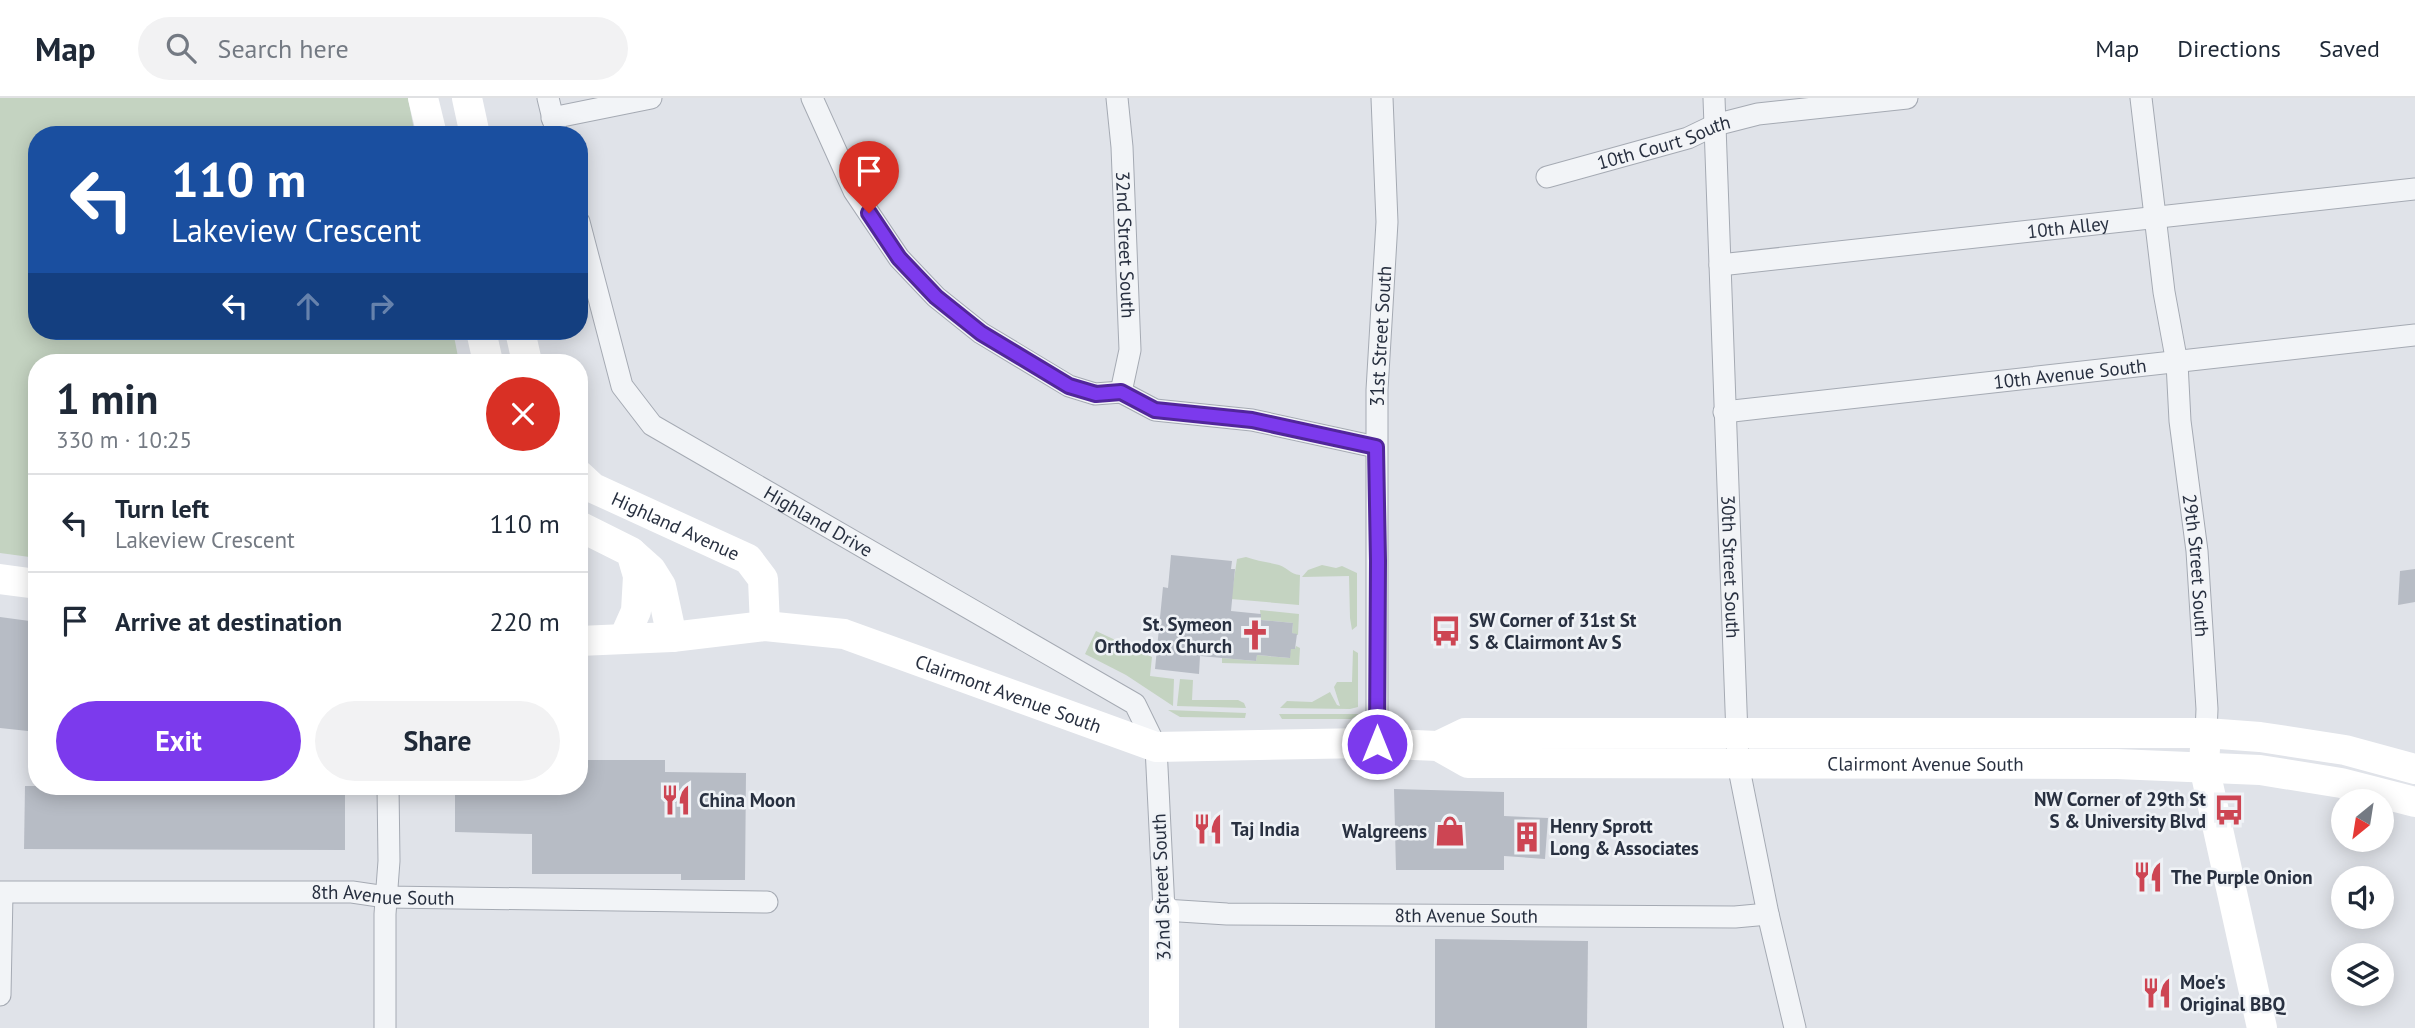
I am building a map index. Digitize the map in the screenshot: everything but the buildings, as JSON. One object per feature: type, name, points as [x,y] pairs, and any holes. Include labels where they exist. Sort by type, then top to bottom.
[{"type":"street","points":[[423,98],[430,126]]},
{"type":"street","points":[[467,98],[473,126]]},
{"type":"street","points":[[552,117],[652,98]]},
{"type":"street","points":[[812,98],[854,191],[899,258],[936,297],[981,333],[1069,386],[1096,394],[1121,392],[1155,410],[1252,420],[1376,447]]},
{"type":"street","name":"32nd Street South","points":[[1117,98],[1122,147],[1130,351],[1121,392]]},
{"type":"street","name":"31st Street South","points":[[1377,744],[1377,390],[1387,222],[1382,98]]},
{"type":"street","name":"30th Street South","points":[[1714,98],[1738,764],[1768,914],[1795,1028]]},
{"type":"street","name":"10th Court South","points":[[1547,177],[1688,138],[1715,125],[1758,114],[1907,98]]},
{"type":"street","name":"29th Street South","points":[[2141,98],[2164,292],[2176,363],[2180,421],[2197,551],[2207,709],[2204,766],[2262,1028]]},
{"type":"street","name":"10th Alley","points":[[1720,265],[2415,188]]},
{"type":"street","name":"Highland Drive","points":[[588,256],[622,386],[652,425],[1135,704],[1156,747]]},
{"type":"street","name":"10th Avenue South","points":[[1724,412],[2415,335]]},
{"type":"street","name":"Highland Avenue","points":[[588,483],[747,559],[763,579],[765,626]]},
{"type":"street","points":[[588,530],[631,552],[650,570],[661,586],[672,637]]},
{"type":"street","points":[[624,638],[636,611],[638,576],[631,552]]},
{"type":"street","points":[[0,579],[28,583]]},
{"type":"street","name":"Clairmont Avenue South","points":[[588,640],[672,637],[765,626],[844,634],[1156,747],[1377,744],[1438,746],[1465,733],[2206,733],[2260,737],[2345,750],[2415,769]]},
{"type":"street","name":"Clairmont Avenue South","points":[[1438,746],[1468,764],[2204,766],[2260,770],[2341,783],[2415,802]]},
{"type":"street","name":"32nd Street South","points":[[1156,747],[1164,910],[1164,1028]]},
{"type":"street","points":[[385,1028],[386,897],[390,861],[388,795]]},
{"type":"street","points":[[0,995],[1,892]]},
{"type":"street","name":"8th Avenue South","points":[[1,892],[352,892],[386,897],[767,902]]},
{"type":"street","name":"8th Avenue South","points":[[1164,910],[1227,914],[1735,917],[1768,914]]},
{"type":"green space","points":[[0,98],[408,98],[413,126],[28,126],[28,340],[455,340],[457,354],[28,354],[28,557],[0,553]]},
{"type":"green space","points":[[1246,557],[1279,565],[1300,575],[1299,605],[1231,599],[1237,559]]},
{"type":"green space","points":[[1322,565],[1336,568],[1342,566],[1357,573],[1357,626],[1352,630],[1349,576],[1302,577],[1308,570]]},
{"type":"green space","points":[[1260,610],[1299,614],[1298,635],[1292,633],[1293,623],[1261,620]]},
{"type":"green space","points":[[1096,631],[1152,657],[1150,676],[1174,679],[1173,706],[1126,675],[1085,654]]},
{"type":"green space","points":[[1296,646],[1300,648],[1299,665],[1222,663],[1222,658],[1256,661],[1257,655],[1289,658],[1291,649]]},
{"type":"green space","points":[[1353,650],[1358,653],[1358,707],[1280,708],[1287,701],[1312,702],[1330,692],[1340,706],[1334,687],[1337,682],[1352,682]]},
{"type":"green space","points":[[1180,679],[1193,680],[1192,700],[1238,700],[1244,703],[1246,708],[1177,706]]},
{"type":"green space","points":[[1168,710],[1246,713],[1245,718],[1180,717]]},
{"type":"green space","points":[[1279,714],[1359,714],[1351,719],[1282,719]]},
{"type":"place","name":"SW Corner of 31st St S & Clairmont Av S","points":[[1446,631]]},
{"type":"place","name":"St. Symeon Orthodox Church","points":[[1255,635]]},
{"type":"place","name":"China Moon","points":[[676,800]]},
{"type":"place","name":"NW Corner of 29th St S & University Blvd","points":[[2229,810]]},
{"type":"place","name":"Taj India","points":[[1208,829]]},
{"type":"place","name":"Walgreens","points":[[1450,831]]},
{"type":"place","name":"Henry Sprott Long & Associates","points":[[1527,837]]},
{"type":"place","name":"The Purple Onion","points":[[2148,877]]},
{"type":"place","name":"Moe's Original BBQ","points":[[2157,993]]},
{"type":"route","points":[[869,213],[899,258],[936,297],[981,333],[1069,386],[1096,394],[1121,392],[1155,410],[1252,420],[1376,447],[1377,744]]}]
